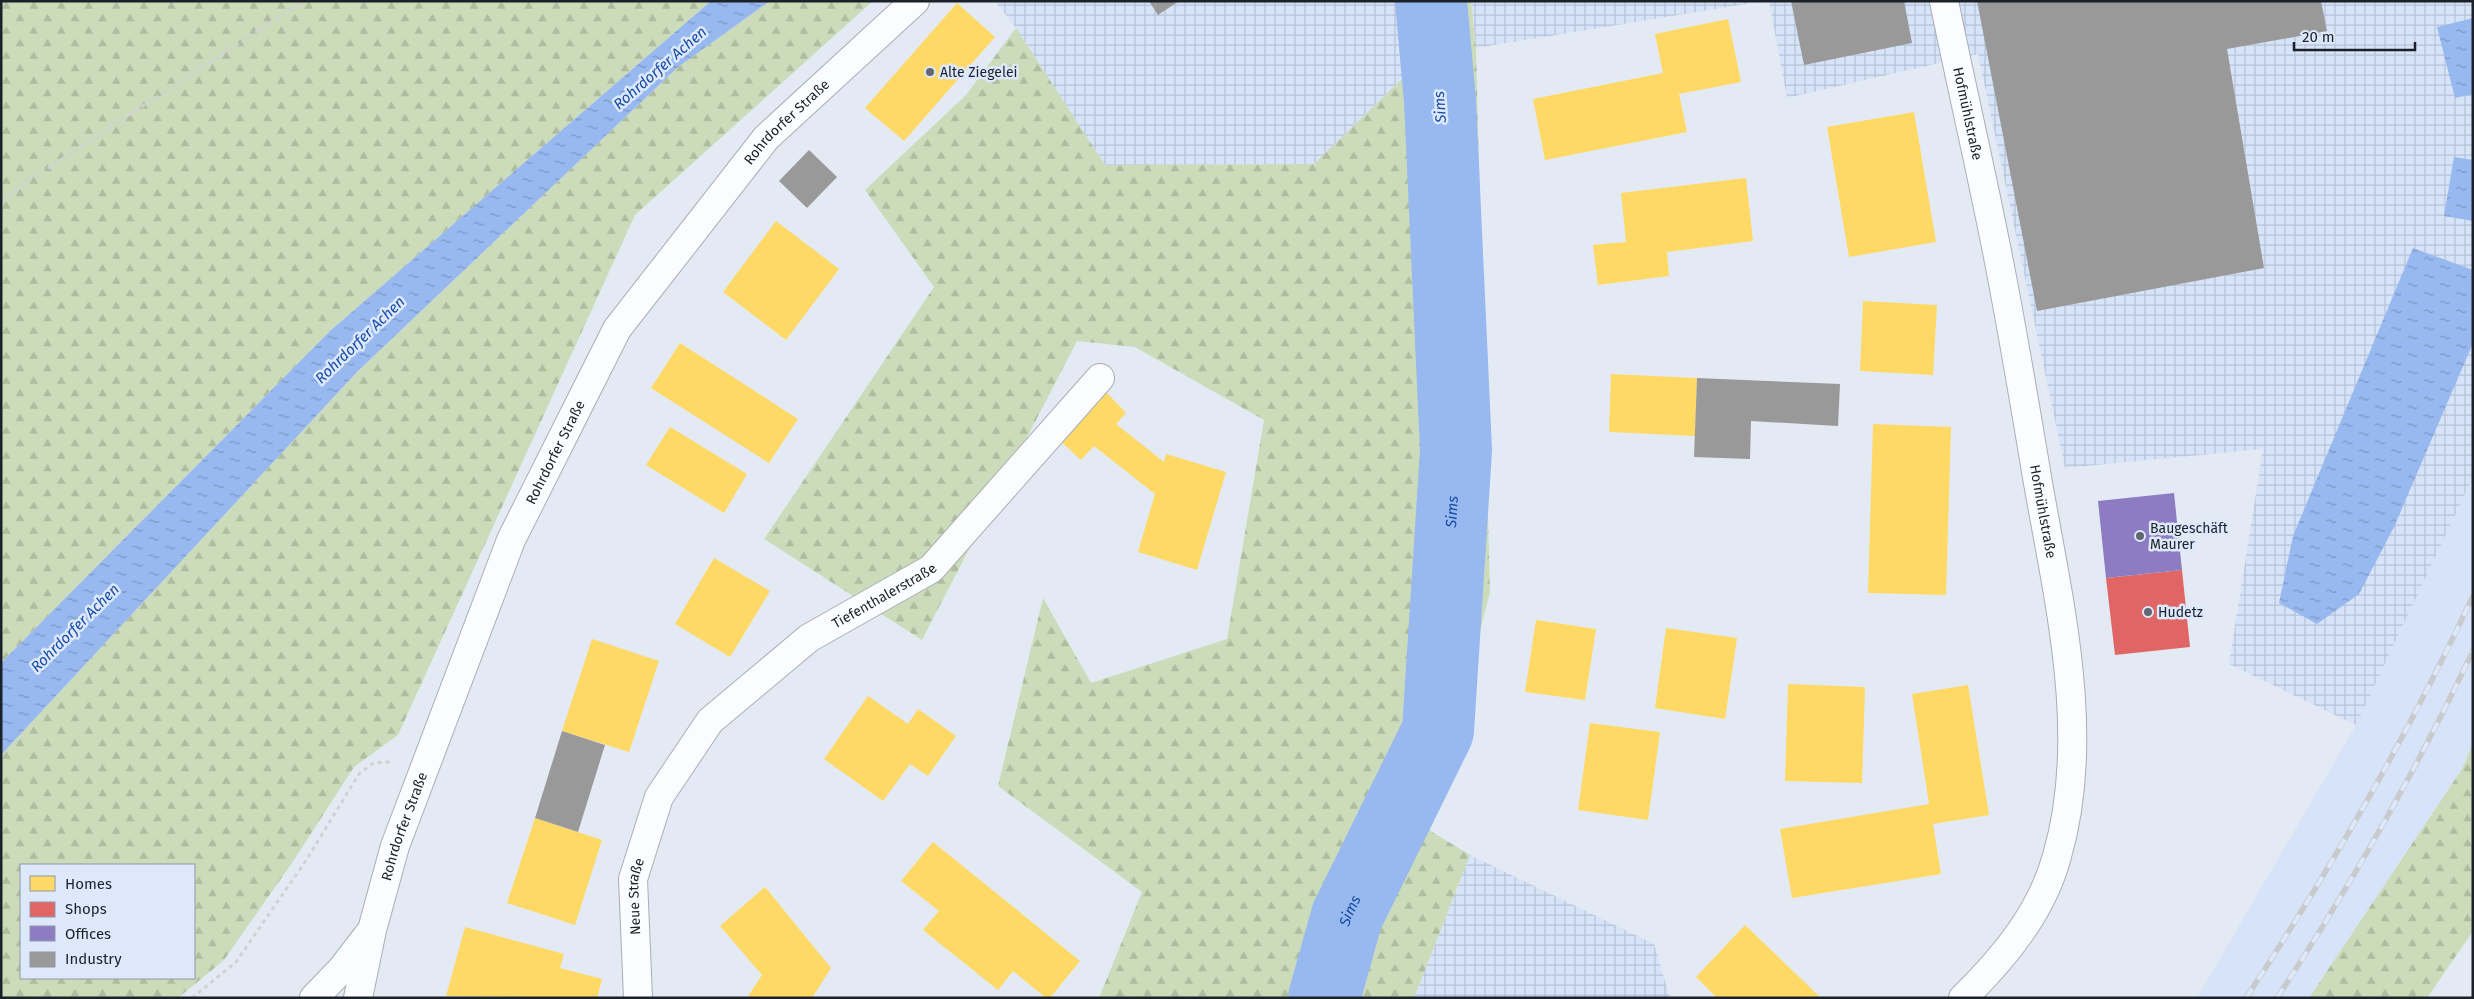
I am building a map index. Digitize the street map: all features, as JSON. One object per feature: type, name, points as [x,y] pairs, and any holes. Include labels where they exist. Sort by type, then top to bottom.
[{"type":"street","name":"Rohrdorfer Straße","points":[[358,998],[372,930],[395,846],[511,540],[617,329],[766,138],[915,1]]},
{"type":"street","name":"Hofmühlstraße","points":[[1944,1],[2000,266],[2067,650],[2072,736],[2068,802],[2057,857],[2033,914],[1994,968],[1963,998]]},
{"type":"street","name":"Tiefenthalerstraße","points":[[659,797],[710,721],[809,638],[931,569],[1100,378]]},
{"type":"street","name":"Neue Straße","points":[[638,998],[632,879],[659,797]]},
{"type":"street","points":[[314,998],[341,970],[372,930]]},
{"type":"path","points":[[1,199],[303,1]]},
{"type":"path","points":[[192,998],[236,962],[305,862],[359,774],[373,763],[428,759]]},
{"type":"shaded area","points":[[995,1],[1401,1],[1406,75],[1314,164],[1105,165],[1016,28]]},
{"type":"shaded area","points":[[1471,1],[1764,1],[1476,48]]},
{"type":"shaded area","points":[[1769,1],[2473,1],[2473,477],[2356,725],[2229,664],[2263,449],[2065,468],[1978,54],[1787,98]]},
{"type":"shaded area","points":[[2473,477],[2473,743],[2462,769],[2309,998],[2197,998],[2356,725]]},
{"type":"shaded area","points":[[1470,855],[1654,944],[1670,998],[1414,998]]},
{"type":"green space","points":[[1,1],[711,1],[330,331],[1,663]]},
{"type":"green space","points":[[770,1],[873,1],[635,215],[398,735],[354,767],[292,863],[224,960],[178,998],[1,998],[1,755],[358,371],[678,67]]},
{"type":"green space","points":[[1401,1],[1471,1],[1476,48],[1490,592],[1429,830],[1470,855],[1414,998],[1099,998],[1142,892],[998,786],[1043,598],[1091,683],[1227,639],[1264,420],[1135,347],[1077,341],[922,640],[764,539],[934,287],[865,190],[966,95],[1016,28],[1105,165],[1314,164],[1406,75]]},
{"type":"green space","points":[[2473,743],[2473,931],[2427,998],[2309,998],[2462,769]]},
{"type":"water","name":"Rohrdorfer Achen","points":[[711,1],[770,1],[678,67],[358,371],[1,755],[1,663],[330,331]]},
{"type":"water","points":[[2473,18],[2473,94],[2455,98],[2437,27]]},
{"type":"water","points":[[2454,157],[2473,160],[2473,221],[2444,216]]},
{"type":"water","points":[[2413,248],[2473,270],[2473,343],[2394,527],[2359,594],[2317,624],[2279,603],[2293,536]]},
{"type":"building: Homes","name":"Alte Ziegelei","points":[[957,3],[995,37],[904,141],[865,108]]},
{"type":"building: Homes","points":[[1728,19],[1741,82],[1679,94],[1687,132],[1545,160],[1533,99],[1663,73],[1655,34]]},
{"type":"building: Homes","points":[[1914,112],[1936,242],[1849,257],[1827,127]]},
{"type":"building: Homes","points":[[1746,178],[1753,241],[1667,252],[1669,276],[1598,285],[1593,245],[1626,242],[1621,193]]},
{"type":"building: Homes","points":[[776,221],[839,269],[786,340],[723,292]]},
{"type":"building: Homes","points":[[1863,301],[1937,305],[1933,375],[1860,371]]},
{"type":"building: Homes","points":[[680,343],[798,419],[769,463],[651,388]]},
{"type":"building: Homes","points":[[1611,374],[1697,378],[1695,436],[1609,432]]},
{"type":"building: Homes","points":[[1104,390],[1126,413],[1116,424],[1164,462],[1166,454],[1226,472],[1197,570],[1138,552],[1155,494],[1094,446],[1081,460],[1057,438]]},
{"type":"building: Homes","points":[[1873,424],[1951,427],[1946,595],[1868,593]]},
{"type":"building: Homes","points":[[670,427],[747,474],[724,513],[646,465]]},
{"type":"building: Homes","points":[[714,558],[770,591],[730,657],[675,624]]},
{"type":"building: Homes","points":[[1536,620],[1596,629],[1585,700],[1525,692]]},
{"type":"building: Homes","points":[[1666,628],[1737,638],[1725,719],[1655,708]]},
{"type":"building: Homes","points":[[592,639],[659,661],[629,752],[562,731]]},
{"type":"building: Homes","points":[[1788,684],[1865,687],[1862,783],[1785,781]]},
{"type":"building: Homes","points":[[1968,685],[1989,815],[1933,824],[1941,874],[1792,898],[1780,829],[1929,804],[1912,694]]},
{"type":"building: Homes","points":[[868,696],[908,724],[918,709],[956,736],[928,776],[910,764],[883,801],[824,759]]},
{"type":"building: Homes","points":[[1590,723],[1660,732],[1648,820],[1578,810]]},
{"type":"building: Homes","points":[[535,818],[602,840],[575,925],[507,903]]},
{"type":"building: Homes","points":[[933,842],[1080,961],[1050,998],[1046,998],[1013,971],[998,990],[923,930],[939,911],[901,881]]},
{"type":"building: Homes","points":[[765,887],[831,968],[812,998],[747,998],[762,975],[720,926]]},
{"type":"building: Homes","points":[[1745,925],[1821,998],[1717,998],[1696,977]]},
{"type":"building: Homes","points":[[465,927],[564,954],[560,968],[602,979],[597,998],[446,996]]},
{"type":"building: Shops","name":"Hudetz","points":[[2182,570],[2190,647],[2115,655],[2106,578]]},
{"type":"building: Offices","name":"Baugeschäft Maurer","points":[[2174,493],[2182,570],[2106,578],[2098,501]]},
{"type":"building: Industry","points":[[1149,1],[1179,1],[1158,15]]},
{"type":"building: Industry","points":[[1791,1],[1904,1],[1912,43],[1804,65]]},
{"type":"building: Industry","points":[[1977,1],[2321,1],[2327,31],[2227,49],[2264,268],[2037,311]]},
{"type":"building: Industry","points":[[809,150],[837,177],[807,208],[779,181]]},
{"type":"building: Industry","points":[[1697,378],[1840,384],[1838,426],[1751,421],[1750,459],[1694,457]]},
{"type":"building: Industry","points":[[562,731],[605,745],[578,832],[535,818]]},
{"type":"waterway","name":"Sims","points":[[1324,998],[1347,916],[1438,731],[1456,450],[1440,101],[1431,1]]},
{"type":"railway","points":[[2246,998],[2308,900],[2367,801],[2422,699],[2473,596]]},
{"type":"railway","points":[[2277,998],[2381,828],[2429,740],[2473,651]]},
{"type":"place","name":"Alte Ziegelei","points":[[930,72]]},
{"type":"place","name":"Baugeschäft Maurer","points":[[2140,536]]},
{"type":"place","name":"Hudetz","points":[[2148,612]]}]
